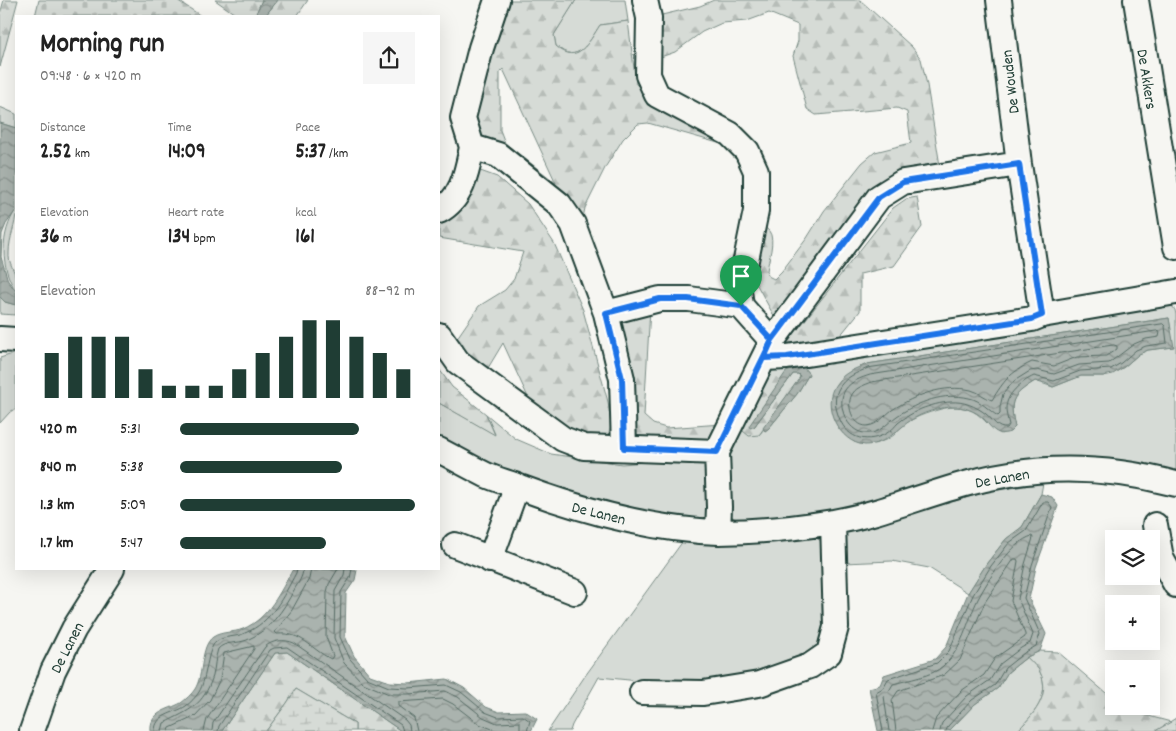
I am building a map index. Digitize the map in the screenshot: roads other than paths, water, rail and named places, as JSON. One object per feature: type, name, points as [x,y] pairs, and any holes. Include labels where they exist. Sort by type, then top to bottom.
[{"type":"street","points":[[440,210],[448,206],[464,184],[472,147],[462,118],[480,48],[497,0]]},
{"type":"street","points":[[645,0],[649,18],[648,75],[657,95],[730,134],[747,152],[756,171],[756,211],[746,260],[738,283],[741,306],[768,349]]},
{"type":"street","name":"De Wouden","points":[[999,0],[1019,164],[1042,315]]},
{"type":"street","name":"De Akkers","points":[[1136,0],[1176,247]]},
{"type":"street","points":[[472,147],[498,155],[559,204],[573,224],[606,313],[622,379],[624,448]]},
{"type":"street","points":[[718,532],[717,452],[768,349],[879,197],[903,182],[1019,164]]},
{"type":"street","points":[[768,349],[816,352],[1022,320],[1176,292]]},
{"type":"street","points":[[606,313],[660,299],[688,299],[741,306]]},
{"type":"street","points":[[440,336],[458,362],[563,439],[584,447],[717,452]]},
{"type":"street","points":[[0,339],[15,340]]},
{"type":"street","name":"De Lanen","points":[[440,451],[487,475],[559,502],[633,520],[677,528],[718,532],[765,530],[833,522],[880,512],[969,483],[1006,475],[1044,470],[1084,469],[1121,472],[1176,484]]},
{"type":"street","points":[[490,560],[517,486]]},
{"type":"street","points":[[642,692],[703,692],[759,684],[810,666],[829,653],[836,626],[833,522]]},
{"type":"street","points":[[1155,525],[1162,558],[1176,585]]},
{"type":"street","points":[[454,545],[574,592]]},
{"type":"street","name":"De Lanen","points":[[32,731],[53,671],[74,628],[111,570]]},
{"type":"water","points":[[262,0],[278,0],[266,15],[255,15]]},
{"type":"water","points":[[0,123],[15,128],[15,211],[6,224],[2,234],[1,257],[8,281],[15,290],[15,305],[5,302],[0,297]]},
{"type":"water","points":[[1169,318],[1174,347],[1148,350],[1139,354],[1113,374],[1081,376],[1053,387],[1035,381],[1027,386],[1017,395],[1012,405],[1015,427],[1010,432],[997,432],[974,412],[960,407],[951,407],[925,413],[912,419],[885,439],[871,445],[865,445],[847,438],[835,422],[831,412],[830,402],[832,393],[839,380],[854,369],[867,364]]},
{"type":"water","points":[[803,367],[809,374],[797,394],[769,428],[765,431],[763,428],[799,379],[800,376],[798,374],[793,374],[754,427],[750,428],[749,426],[786,372]]},
{"type":"water","points":[[1041,494],[1052,497],[1058,506],[1036,567],[1029,599],[1046,634],[1040,651],[1027,657],[1008,672],[998,688],[975,704],[949,731],[878,731],[869,688],[880,685],[884,675],[935,659],[946,647],[968,593],[987,563],[1006,539],[1022,527]]},
{"type":"water","points":[[292,570],[357,570],[355,580],[346,593],[345,636],[354,656],[370,675],[390,682],[408,683],[447,679],[464,688],[486,707],[499,712],[525,711],[537,719],[531,731],[401,731],[287,652],[275,653],[222,731],[151,731],[153,720],[160,712],[181,703],[195,689],[209,641],[217,635],[243,629],[252,624],[267,611]]}]
